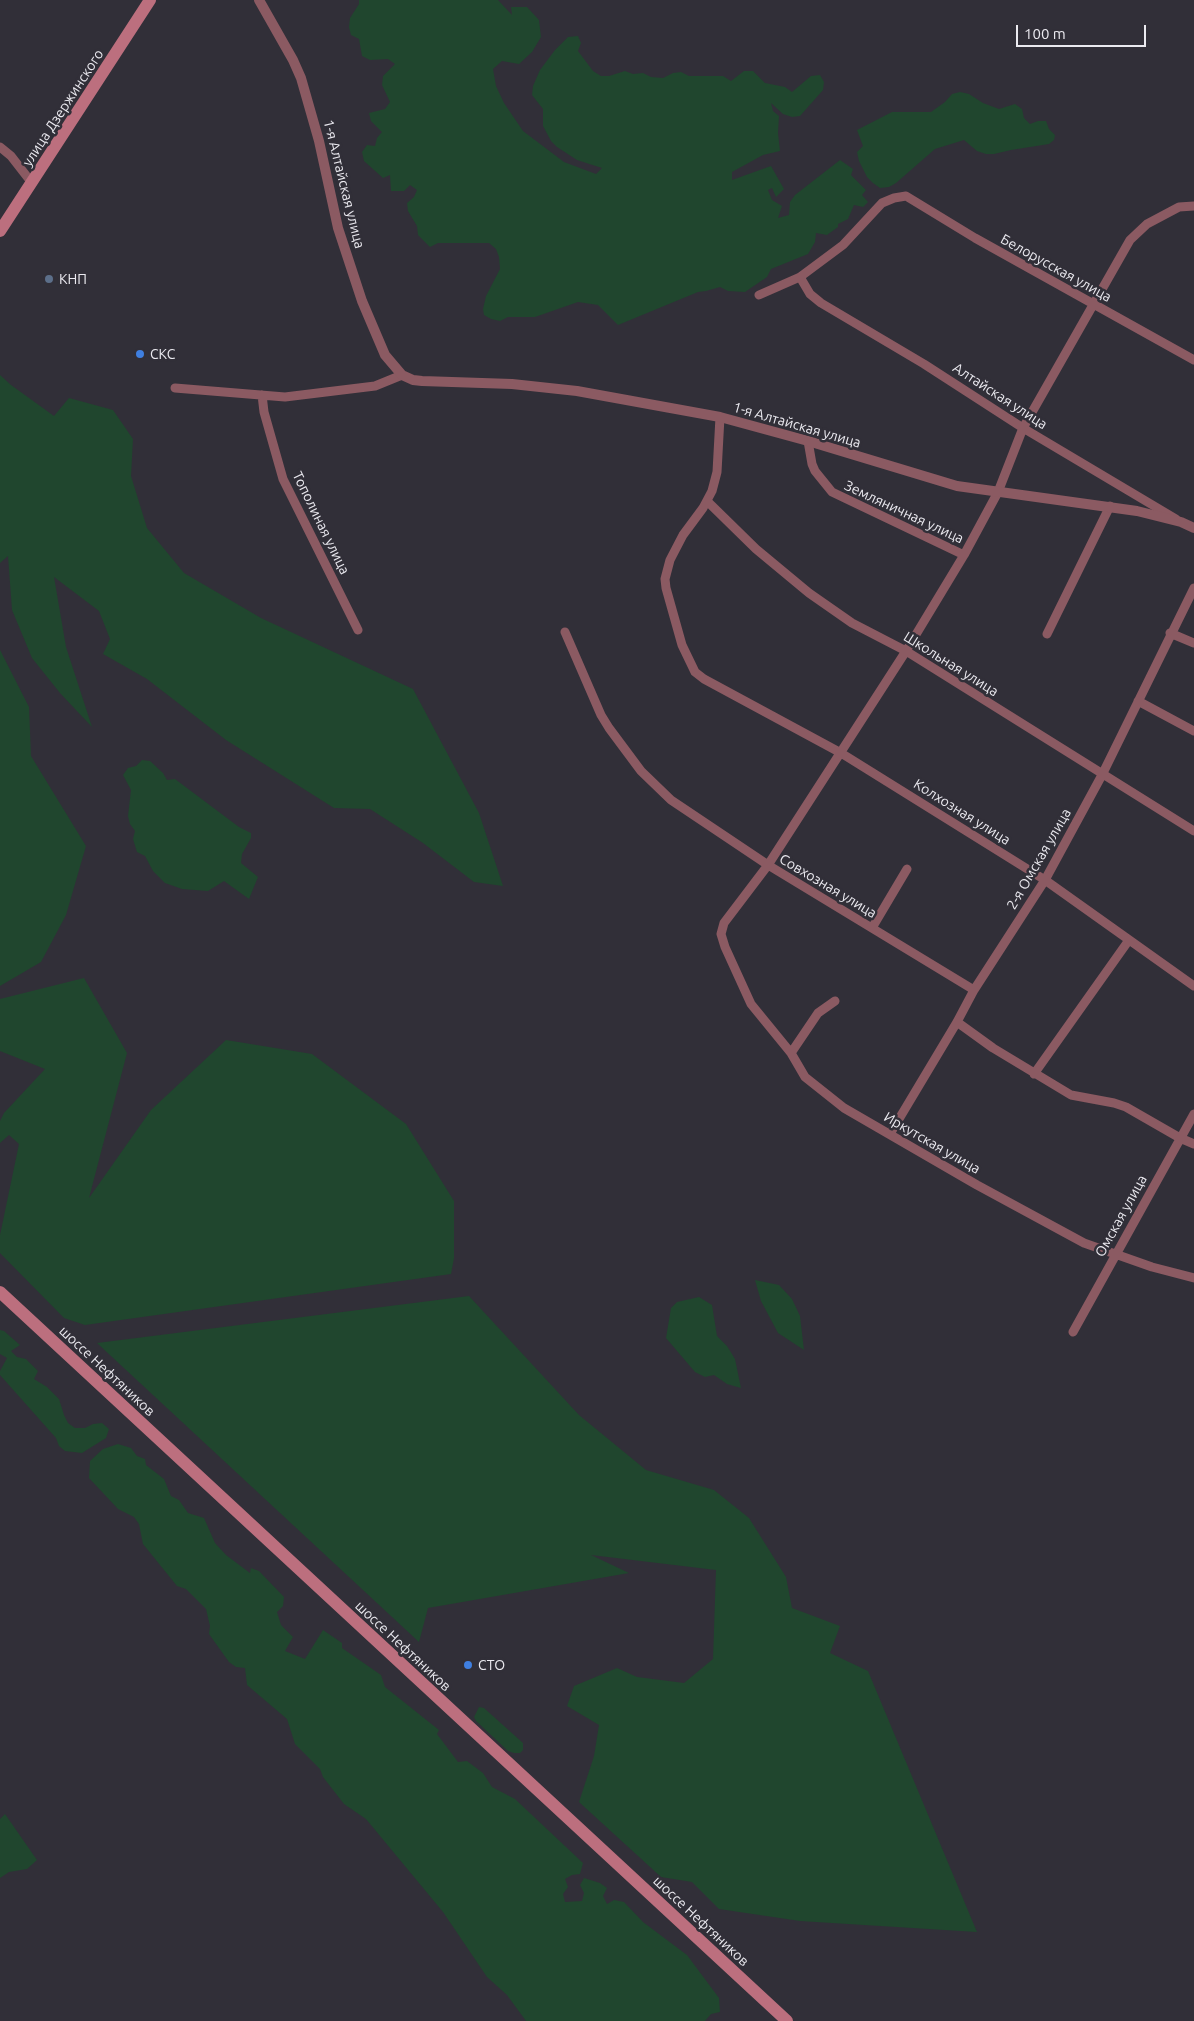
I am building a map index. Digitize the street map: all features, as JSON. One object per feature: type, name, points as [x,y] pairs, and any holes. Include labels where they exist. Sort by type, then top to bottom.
[{"type":"main road","name":"улица Дзержинского","points":[[0,231],[150,0]]},
{"type":"main road","name":"шоссе Нефтяников","points":[[0,1292],[787,2021]]},
{"type":"street","name":"1-я Алтайская улица","points":[[259,0],[301,78],[319,141],[338,228],[362,301],[385,355],[402,375],[412,380],[422,381],[512,384],[577,391],[720,417],[808,440],[940,482],[998,492],[1110,506],[1181,522]]},
{"type":"street","points":[[0,147],[11,156],[32,183]]},
{"type":"street","name":"Белорусская улица","points":[[800,277],[843,245],[882,203],[906,196],[975,238],[1194,360]]},
{"type":"street","points":[[768,866],[906,652],[964,555],[998,492],[1023,428],[1130,240],[1147,224],[1179,208],[1194,206]]},
{"type":"street","points":[[758,295],[800,277]]},
{"type":"street","name":"Алтайская улица","points":[[800,277],[810,294],[820,303],[924,364],[1023,428],[1194,528]]},
{"type":"street","points":[[175,388],[285,396],[375,386],[402,375]]},
{"type":"street","name":"Тополиная улица","points":[[262,395],[264,412],[283,479],[358,630]]},
{"type":"street","points":[[708,501],[717,472],[720,417]]},
{"type":"street","name":"Земляничная улица","points":[[808,440],[815,471],[832,492],[964,555]]},
{"type":"street","name":"Школьная улица","points":[[708,501],[756,549],[809,593],[852,623],[906,652],[1194,831]]},
{"type":"street","name":"Колхозная улица","points":[[708,501],[682,535],[670,560],[665,579],[682,645],[690,666],[704,679],[841,753],[1045,880],[1194,986]]},
{"type":"street","points":[[1047,634],[1110,506]]},
{"type":"street","name":"2-я Омская улица","points":[[890,1134],[958,1022],[974,990],[1045,880],[1102,775],[1170,633],[1194,588]]},
{"type":"street","name":"Совхозная улица","points":[[566,632],[601,715],[609,728],[641,771],[671,800],[768,866],[974,990]]},
{"type":"street","points":[[1170,633],[1194,643]]},
{"type":"street","points":[[1138,701],[1194,731]]},
{"type":"street","name":"Иркутская улица","points":[[768,866],[724,923],[722,934],[724,947],[748,1000],[791,1053],[810,1081],[844,1108],[1084,1243],[1116,1255],[1194,1278]]},
{"type":"street","points":[[872,928],[906,869]]},
{"type":"street","points":[[1034,1074],[1129,940]]},
{"type":"street","points":[[791,1053],[818,1013],[835,1001]]},
{"type":"street","points":[[958,1022],[993,1048],[1071,1095],[1126,1107],[1194,1144]]},
{"type":"street","name":"Омская улица","points":[[1073,1332],[1194,1114]]},
{"type":"green space","points":[[359,0],[498,0],[512,15],[511,7],[527,7],[539,20],[541,37],[532,52],[519,64],[502,61],[493,69],[496,86],[504,103],[523,131],[564,162],[596,174],[602,168],[577,160],[551,141],[543,126],[543,109],[532,95],[533,86],[540,70],[555,50],[568,37],[578,36],[581,43],[578,51],[593,71],[601,76],[609,76],[625,71],[633,74],[643,73],[651,77],[663,78],[673,73],[681,72],[689,76],[723,76],[731,81],[744,71],[753,71],[765,83],[785,87],[792,92],[811,76],[820,75],[824,82],[823,90],[800,116],[792,117],[783,114],[771,103],[773,111],[779,116],[780,151],[763,155],[732,172],[732,180],[771,166],[784,189],[776,197],[772,188],[768,190],[772,200],[782,206],[778,218],[789,215],[790,202],[795,195],[840,160],[853,169],[851,175],[866,190],[862,195],[868,202],[863,207],[854,205],[848,219],[838,224],[838,227],[827,235],[816,233],[815,242],[808,254],[771,269],[767,277],[745,292],[728,291],[720,287],[698,292],[618,325],[598,305],[578,302],[535,317],[508,317],[500,321],[491,319],[484,315],[483,309],[486,296],[500,269],[496,249],[489,243],[438,243],[430,247],[418,235],[417,226],[408,211],[407,203],[414,197],[417,190],[410,185],[404,191],[391,191],[390,175],[383,178],[364,161],[362,152],[367,145],[375,146],[377,138],[382,132],[371,121],[369,113],[385,109],[390,102],[382,85],[383,76],[395,64],[388,59],[370,60],[362,56],[359,39],[351,35],[349,27],[350,18],[359,4]]},
{"type":"green space","points":[[960,92],[969,94],[983,103],[999,109],[1015,104],[1022,109],[1024,118],[1030,124],[1046,121],[1049,129],[1055,135],[1054,140],[1049,144],[986,154],[977,151],[964,140],[935,149],[889,187],[880,188],[867,177],[857,152],[863,146],[857,130],[892,112],[931,112],[945,102],[952,94]]},
{"type":"green space","points":[[0,375],[54,416],[69,398],[113,410],[133,439],[131,476],[147,528],[184,573],[261,618],[413,689],[479,813],[503,886],[474,882],[423,843],[370,809],[334,808],[226,740],[147,679],[103,654],[110,639],[99,611],[54,577],[66,647],[92,727],[60,693],[32,658],[12,610],[8,556],[0,563]]},
{"type":"green space","points":[[0,650],[29,707],[31,756],[86,846],[66,915],[41,962],[0,986]]},
{"type":"green space","points":[[142,760],[150,761],[163,773],[167,780],[175,779],[239,827],[251,833],[251,838],[242,854],[241,863],[258,877],[249,899],[224,881],[208,891],[182,889],[165,883],[153,871],[145,856],[137,852],[133,839],[135,831],[130,824],[128,816],[131,790],[123,775],[128,768],[136,766]]},
{"type":"green space","points":[[84,978],[127,1053],[89,1198],[151,1110],[226,1040],[312,1054],[406,1124],[454,1201],[454,1258],[451,1274],[85,1325],[64,1318],[0,1253],[0,1235],[19,1144],[9,1135],[0,1143],[0,1121],[4,1113],[45,1069],[0,1051],[0,999]]},
{"type":"green space","points":[[755,1280],[779,1285],[792,1299],[800,1316],[804,1350],[778,1333],[761,1301]]},
{"type":"green space","points":[[469,1296],[579,1415],[646,1470],[714,1490],[749,1518],[786,1577],[792,1608],[840,1626],[830,1653],[868,1671],[977,1932],[800,1921],[719,1909],[692,1882],[661,1877],[579,1802],[594,1756],[599,1725],[567,1706],[574,1686],[617,1668],[637,1677],[684,1683],[713,1659],[716,1570],[591,1555],[629,1573],[428,1608],[419,1642],[97,1343]]},
{"type":"green space","points":[[699,1297],[712,1305],[717,1336],[727,1346],[735,1359],[741,1388],[727,1384],[714,1375],[705,1377],[695,1372],[666,1338],[671,1308],[677,1302]]},
{"type":"green space","points":[[0,1330],[4,1331],[20,1345],[11,1351],[17,1357],[26,1359],[38,1371],[34,1379],[47,1387],[59,1399],[68,1423],[75,1428],[85,1428],[93,1424],[102,1423],[109,1429],[106,1438],[82,1453],[65,1451],[59,1446],[56,1438],[0,1375],[0,1371],[7,1358],[0,1354]]},
{"type":"green space","points":[[118,1444],[131,1448],[137,1456],[145,1459],[146,1465],[164,1479],[171,1496],[179,1500],[188,1513],[204,1518],[215,1543],[226,1555],[250,1573],[251,1568],[259,1571],[284,1597],[283,1606],[277,1612],[281,1625],[293,1637],[285,1651],[305,1659],[323,1630],[342,1643],[342,1648],[381,1675],[385,1687],[439,1730],[437,1734],[458,1762],[467,1761],[483,1773],[492,1787],[515,1799],[583,1863],[580,1874],[572,1875],[565,1879],[568,1887],[563,1894],[565,1902],[582,1901],[584,1893],[580,1885],[584,1878],[600,1883],[607,1888],[603,1896],[607,1904],[614,1900],[624,1902],[643,1922],[687,1955],[719,1998],[720,2012],[711,2014],[705,2021],[526,2021],[507,1995],[487,1977],[443,1912],[366,1819],[344,1804],[323,1777],[320,1769],[295,1744],[287,1719],[247,1685],[245,1668],[236,1667],[229,1662],[209,1634],[210,1626],[206,1609],[186,1589],[177,1586],[143,1544],[139,1524],[134,1517],[118,1509],[89,1478],[90,1461],[103,1449]]},
{"type":"green space","points":[[479,1707],[484,1708],[523,1743],[523,1750],[520,1753],[508,1751],[476,1721],[474,1717]]},
{"type":"green space","points":[[5,1814],[37,1860],[27,1869],[9,1872],[0,1878],[0,1819]]},
{"type":"place","name":"КНП","points":[[49,279]]},
{"type":"place","name":"СКС","points":[[140,354]]},
{"type":"place","name":"СТО","points":[[468,1665]]}]
